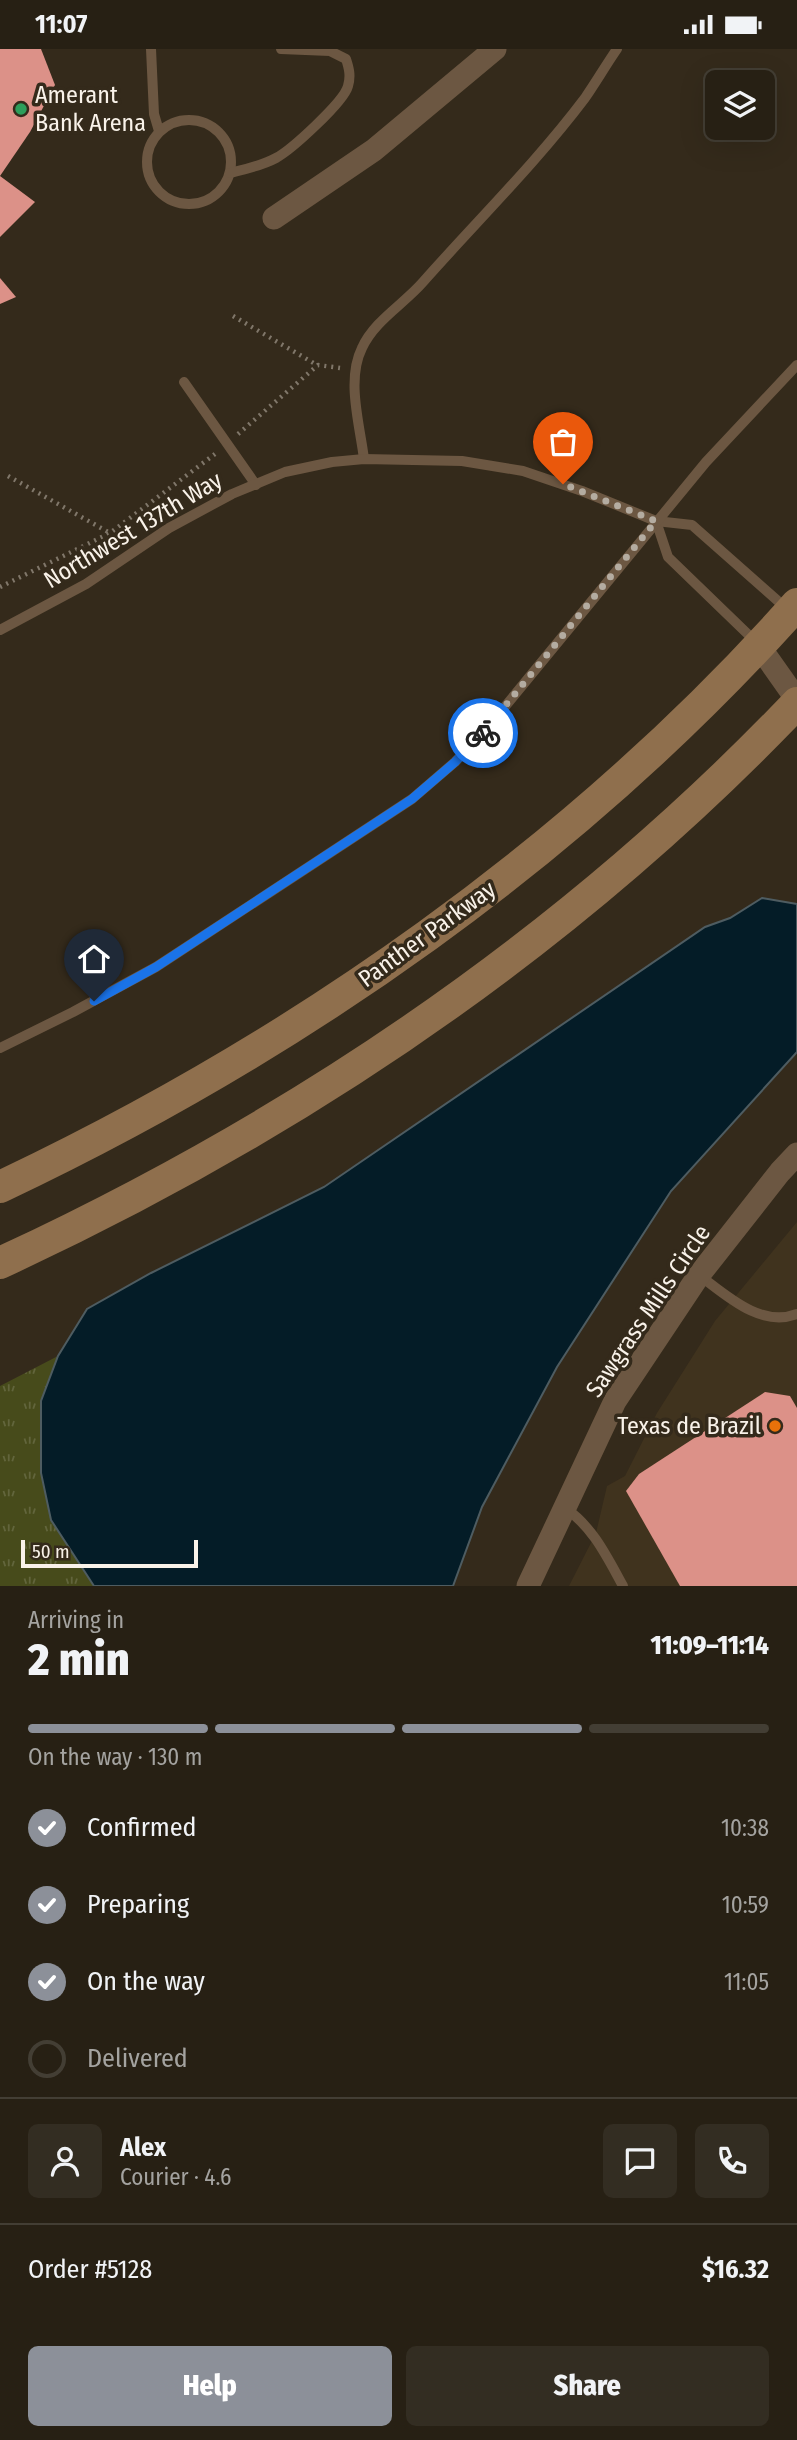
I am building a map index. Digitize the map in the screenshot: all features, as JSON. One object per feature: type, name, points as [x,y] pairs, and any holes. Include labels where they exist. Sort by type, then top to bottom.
[{"type":"main road","name":"Panther Parkway","points":[[0,1187],[78,1150],[192,1086],[352,989],[462,910],[553,838],[671,734],[795,612]]},
{"type":"main road","points":[[0,1263],[100,1216],[220,1152],[385,1049],[513,958],[616,875],[720,780],[797,702]]},
{"type":"street","points":[[274,218],[374,150],[495,49]]},
{"type":"street","points":[[760,646],[797,702]]},
{"type":"street","name":"Sawgrass Mills Circle","points":[[528,1586],[615,1401],[699,1275],[797,1154]]},
{"type":"lane","points":[[151,49],[151,86],[159,131]]},
{"type":"lane","points":[[230,173],[262,165],[280,156],[339,103],[348,87],[350,71],[346,59],[330,51],[281,49]]},
{"type":"lane","points":[[364,459],[355,370],[362,348],[376,327],[412,294],[536,157],[585,97],[617,49]]},
{"type":"lane","points":[[188,119],[203,122],[217,130],[227,142],[231,157],[230,173],[223,187],[212,198],[197,204],[181,204],[167,199],[155,188],[148,175],[146,159],[150,144],[159,131],[172,123],[188,119]]},
{"type":"lane","points":[[0,1048],[156,967],[412,799],[455,762],[495,720],[706,462],[797,365]]},
{"type":"lane","points":[[184,382],[256,485]]},
{"type":"lane","name":"Northwest 137th Way","points":[[0,630],[86,585],[169,529],[232,494],[285,473],[332,462],[364,459],[462,461],[523,471],[656,521],[692,524],[795,612]]},
{"type":"lane","points":[[656,521],[668,557],[760,646]]},
{"type":"lane","points":[[699,1275],[735,1301],[766,1318],[785,1319],[797,1314]]},
{"type":"lane","points":[[565,1508],[581,1518],[623,1586]]},
{"type":"path","points":[[233,316],[318,365],[355,370]]},
{"type":"path","points":[[0,587],[110,533],[227,443],[318,365]]},
{"type":"path","points":[[8,476],[110,533]]},
{"type":"shaded area","points":[[797,1222],[797,1586],[569,1586],[596,1533],[607,1486],[625,1476],[657,1413],[715,1321]]},
{"type":"green space","points":[[58,1356],[41,1401],[51,1520],[94,1586],[0,1586],[0,1386]]},
{"type":"water","points":[[762,898],[797,904],[797,1052],[671,1191],[557,1367],[482,1507],[453,1586],[94,1586],[51,1520],[41,1473],[41,1401],[58,1356],[87,1309],[151,1273],[324,1187],[705,927],[730,918]]},
{"type":"building","name":"Amerant Bank Arena","points":[[0,49],[41,49],[55,85],[30,132],[0,176]]},
{"type":"building","name":"Amerant Bank Arena","points":[[0,176],[35,202],[0,237]]},
{"type":"building","points":[[0,278],[16,297],[0,304]]},
{"type":"building","points":[[765,1392],[790,1396],[797,1408],[797,1586],[680,1586],[626,1491],[639,1474]]},
{"type":"way so far","points":[[483,733],[656,521],[563,484]]},
{"type":"place","name":"Amerant Bank Arena","points":[[21,109]]},
{"type":"place","name":"Texas de Brazil","points":[[775,1426]]},
{"type":"route","points":[[94,1001],[156,967],[412,799],[455,762],[483,733]]}]
